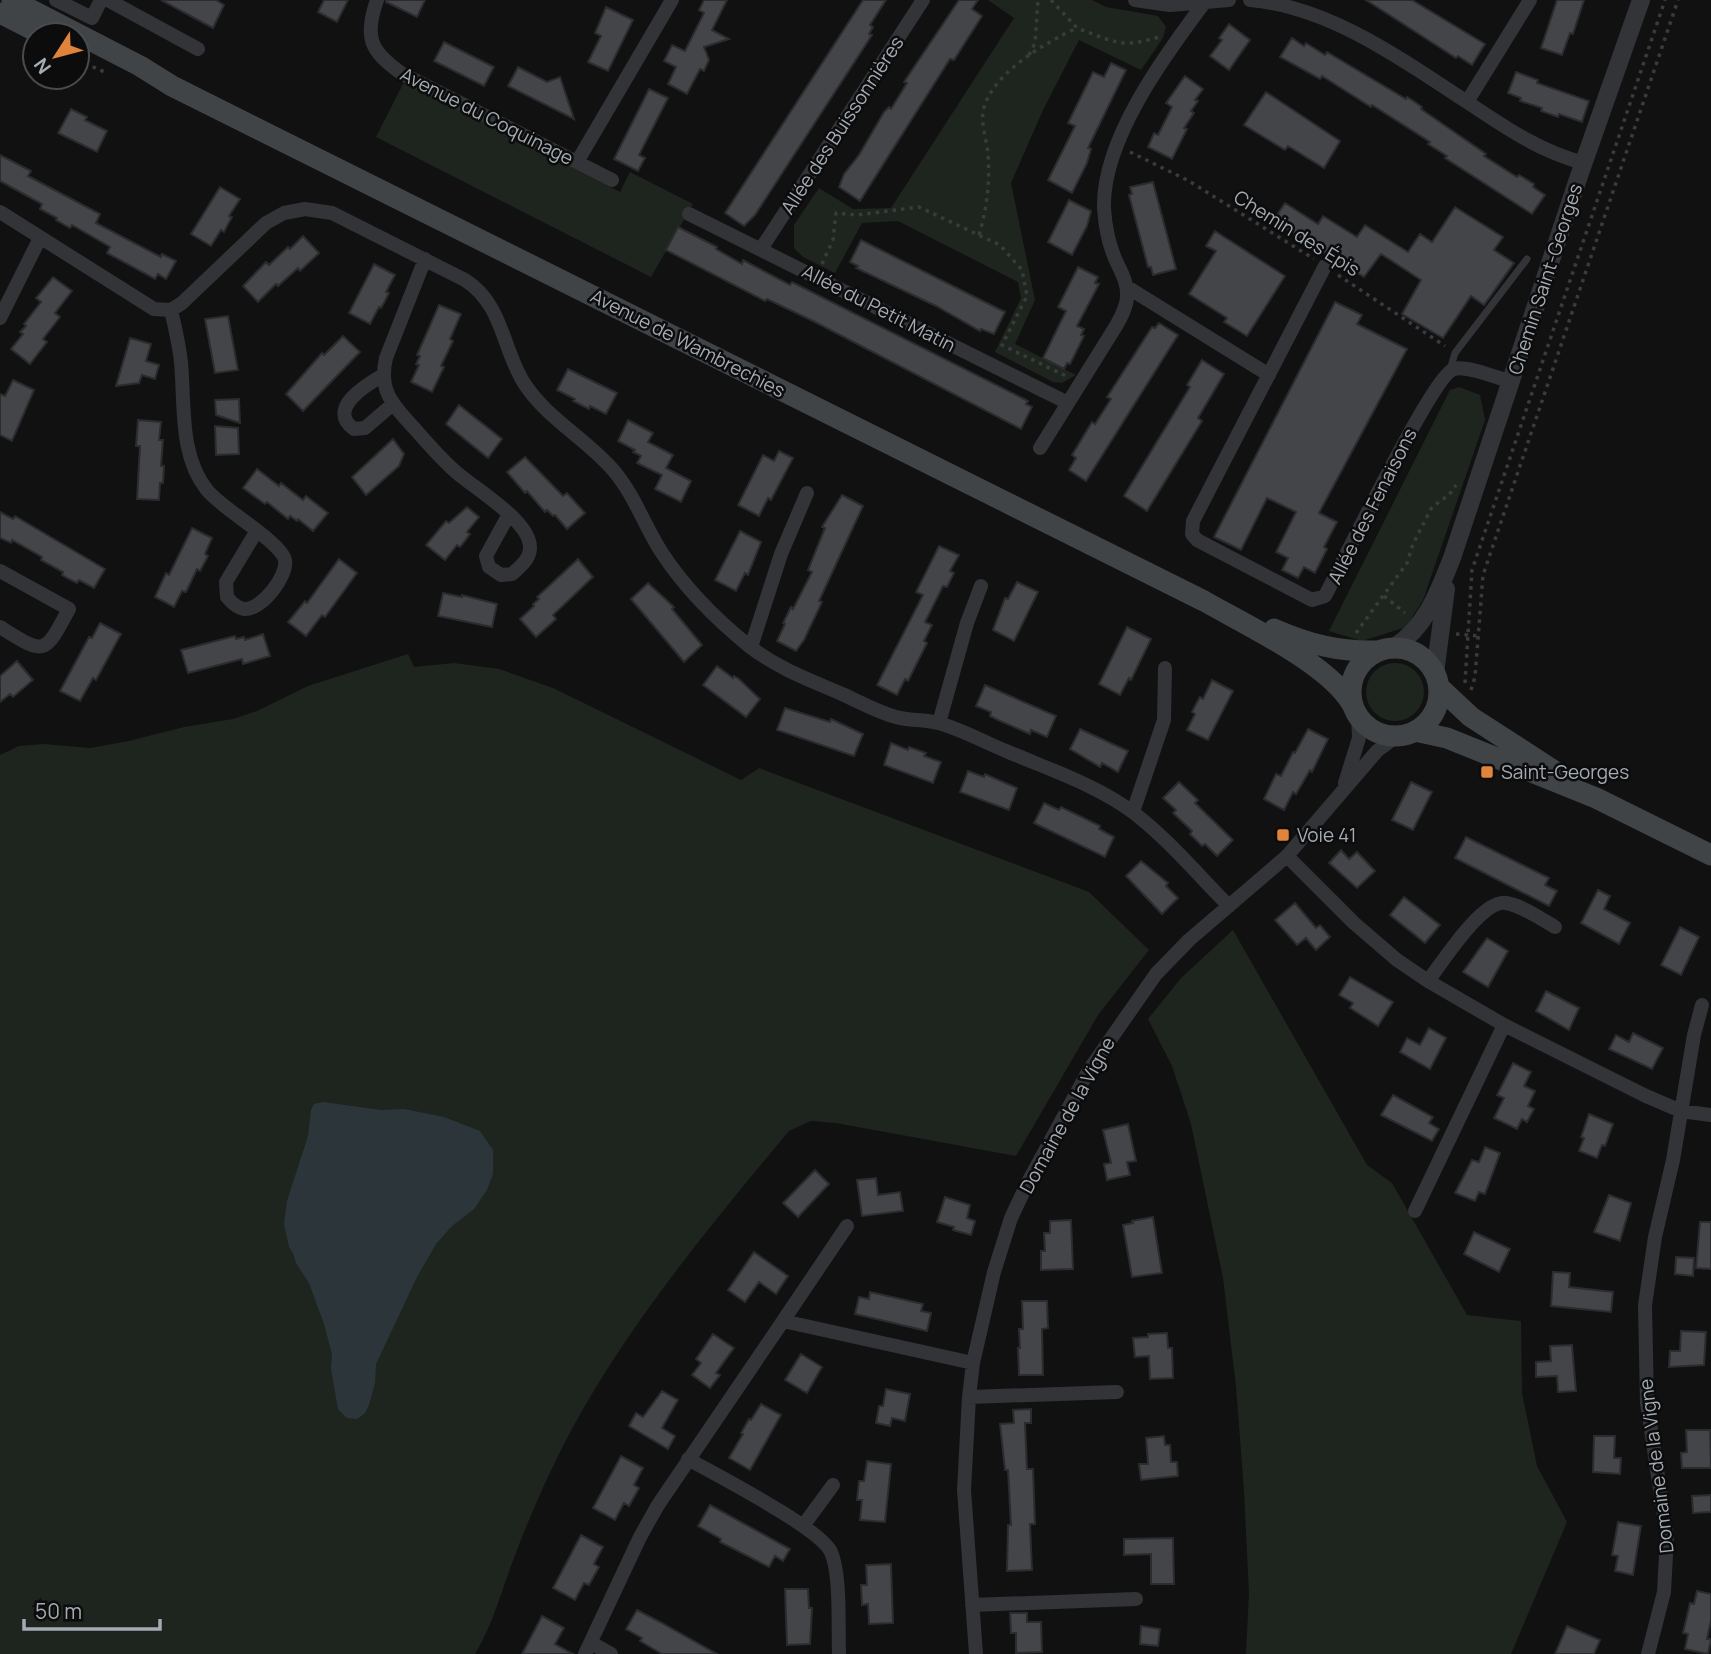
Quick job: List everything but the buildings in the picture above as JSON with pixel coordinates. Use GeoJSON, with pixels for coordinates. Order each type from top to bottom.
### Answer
{"type":"FeatureCollection","features":[{"type":"Feature","properties":{"kind":"main road","name":"Avenue de Wambrechies"},"geometry":{"type":"LineString","coordinates":[[12,0],[140,66],[172,86]]}},
{"type":"Feature","properties":{"kind":"main road"},"geometry":{"type":"LineString","coordinates":[[0,13],[21,24]]}},
{"type":"Feature","properties":{"kind":"main road","name":"Avenue de Wambrechies"},"geometry":{"type":"LineString","coordinates":[[91,54],[172,86],[1203,601],[1320,670],[1339,685],[1356,711]]}},
{"type":"Feature","properties":{"kind":"main road","name":"Avenue de Wambrechies"},"geometry":{"type":"LineString","coordinates":[[1203,601],[1311,644],[1345,651],[1386,650]]}},
{"type":"Feature","properties":{"kind":"main road"},"geometry":{"type":"LineString","coordinates":[[1596,798],[1471,716],[1437,680],[1428,662],[1419,654],[1408,649],[1386,650],[1363,661],[1354,674],[1350,690],[1356,711],[1375,731],[1447,738],[1596,798],[1711,855]]}},
{"type":"Feature","properties":{"kind":"main road"},"geometry":{"type":"LineString","coordinates":[[1406,734],[1433,715],[1438,698],[1437,680]]}},
{"type":"Feature","properties":{"kind":"street"},"geometry":{"type":"LineString","coordinates":[[56,0],[92,18],[101,0]]}},
{"type":"Feature","properties":{"kind":"street"},"geometry":{"type":"LineString","coordinates":[[108,0],[198,49]]}},
{"type":"Feature","properties":{"kind":"street","name":"Avenue du Coquinage"},"geometry":{"type":"LineString","coordinates":[[377,0],[370,34],[377,55],[386,63],[612,180]]}},
{"type":"Feature","properties":{"kind":"street"},"geometry":{"type":"LineString","coordinates":[[577,162],[672,0]]}},
{"type":"Feature","properties":{"kind":"street","name":"Allée des Buissonnières"},"geometry":{"type":"LineString","coordinates":[[761,249],[923,0]]}},
{"type":"Feature","properties":{"kind":"street"},"geometry":{"type":"LineString","coordinates":[[1135,0],[1170,5],[1229,0]]}},
{"type":"Feature","properties":{"kind":"street"},"geometry":{"type":"LineString","coordinates":[[1250,0],[1288,3],[1364,38],[1532,144],[1584,163]]}},
{"type":"Feature","properties":{"kind":"street"},"geometry":{"type":"LineString","coordinates":[[1467,102],[1530,0]]}},
{"type":"Feature","properties":{"kind":"street","name":"Chemin Saint-Georges"},"geometry":{"type":"LineString","coordinates":[[1386,650],[1420,626],[1429,612],[1452,558],[1641,0]]}},
{"type":"Feature","properties":{"kind":"street"},"geometry":{"type":"LineString","coordinates":[[1040,448],[1120,318],[1127,299],[1127,287],[1110,245],[1104,208],[1107,179],[1118,147],[1144,90],[1175,40],[1204,2]]}},
{"type":"Feature","properties":{"kind":"street"},"geometry":{"type":"LineString","coordinates":[[0,212],[154,309],[171,310],[197,290],[266,223],[293,210],[315,209],[332,213],[465,280],[485,296],[496,313],[517,372],[533,396],[551,415],[586,442],[616,473],[632,496],[663,554],[684,583],[751,647],[787,670],[882,713],[903,719],[939,723],[1076,782],[1133,812],[1228,906]]}},
{"type":"Feature","properties":{"kind":"street","name":"Allée du Petit Matin"},"geometry":{"type":"LineString","coordinates":[[689,214],[1068,403]]}},
{"type":"Feature","properties":{"kind":"street"},"geometry":{"type":"LineString","coordinates":[[0,318],[40,238]]}},
{"type":"Feature","properties":{"kind":"street"},"geometry":{"type":"LineString","coordinates":[[425,259],[386,358],[383,375],[387,394],[393,404],[455,471],[509,514]]}},
{"type":"Feature","properties":{"kind":"street","name":"Allée des Fenaisons"},"geometry":{"type":"LineString","coordinates":[[1325,266],[1193,521],[1192,534],[1197,540],[1312,600],[1325,596],[1416,421],[1450,371]]}},
{"type":"Feature","properties":{"kind":"street"},"geometry":{"type":"LineString","coordinates":[[1127,287],[1269,375]]}},
{"type":"Feature","properties":{"kind":"street"},"geometry":{"type":"LineString","coordinates":[[171,310],[180,359],[187,445],[193,469],[214,498],[282,552],[285,567],[280,581],[257,606],[244,609],[227,597],[226,582],[256,532]]}},
{"type":"Feature","properties":{"kind":"street"},"geometry":{"type":"LineString","coordinates":[[1450,371],[1463,368],[1511,382]]}},
{"type":"Feature","properties":{"kind":"street"},"geometry":{"type":"LineString","coordinates":[[383,375],[362,387],[346,405],[344,412],[347,422],[354,429],[365,428],[393,404]]}},
{"type":"Feature","properties":{"kind":"street"},"geometry":{"type":"LineString","coordinates":[[751,647],[781,554],[807,493]]}},
{"type":"Feature","properties":{"kind":"street","name":"Chemin Saint-Georges"},"geometry":{"type":"LineString","coordinates":[[1437,680],[1452,558]]}},
{"type":"Feature","properties":{"kind":"street"},"geometry":{"type":"LineString","coordinates":[[0,570],[68,610],[48,645],[38,648],[4,634]]}},
{"type":"Feature","properties":{"kind":"street"},"geometry":{"type":"LineString","coordinates":[[939,723],[967,623],[981,586]]}},
{"type":"Feature","properties":{"kind":"street"},"geometry":{"type":"LineString","coordinates":[[1133,812],[1164,720],[1165,668]]}},
{"type":"Feature","properties":{"kind":"street","name":"Domaine de la Vigne"},"geometry":{"type":"LineString","coordinates":[[1339,797],[1358,744],[1356,711]]}},
{"type":"Feature","properties":{"kind":"street","name":"Domaine de la Vigne"},"geometry":{"type":"LineString","coordinates":[[976,1654],[964,1490],[969,1397],[973,1363],[994,1272],[1011,1218],[1070,1101],[1110,1036],[1143,990],[1173,956],[1287,856],[1377,751],[1406,734]]}},
{"type":"Feature","properties":{"kind":"street"},"geometry":{"type":"LineString","coordinates":[[1287,856],[1354,923],[1397,960],[1428,981],[1504,1025],[1646,1096],[1681,1111],[1711,1115]]}},
{"type":"Feature","properties":{"kind":"street"},"geometry":{"type":"LineString","coordinates":[[1428,981],[1476,919],[1499,903],[1516,906],[1555,927]]}},
{"type":"Feature","properties":{"kind":"street","name":"Domaine de la Vigne"},"geometry":{"type":"LineString","coordinates":[[1648,1654],[1656,1630],[1665,1584],[1667,1536],[1647,1403],[1645,1305],[1654,1245],[1702,1005]]}},
{"type":"Feature","properties":{"kind":"street"},"geometry":{"type":"LineString","coordinates":[[1415,1211],[1504,1025]]}},
{"type":"Feature","properties":{"kind":"street"},"geometry":{"type":"LineString","coordinates":[[611,1654],[588,1648],[640,1537],[688,1459],[847,1226]]}},
{"type":"Feature","properties":{"kind":"street"},"geometry":{"type":"LineString","coordinates":[[783,1321],[973,1363]]}},
{"type":"Feature","properties":{"kind":"street"},"geometry":{"type":"LineString","coordinates":[[969,1397],[1116,1392]]}},
{"type":"Feature","properties":{"kind":"street"},"geometry":{"type":"LineString","coordinates":[[688,1459],[803,1526],[826,1544],[832,1554],[836,1585],[839,1654]]}},
{"type":"Feature","properties":{"kind":"street"},"geometry":{"type":"LineString","coordinates":[[803,1526],[833,1485]]}},
{"type":"Feature","properties":{"kind":"street"},"geometry":{"type":"LineString","coordinates":[[972,1605],[1136,1598]]}},
{"type":"Feature","properties":{"kind":"lane","name":"Chemin Saint-Georges"},"geometry":{"type":"LineString","coordinates":[[1450,371],[1455,353],[1527,259]]}},
{"type":"Feature","properties":{"kind":"path"},"geometry":{"type":"LineString","coordinates":[[1028,57],[1035,43],[1038,0]]}},
{"type":"Feature","properties":{"kind":"path"},"geometry":{"type":"LineString","coordinates":[[1051,0],[1077,28],[1120,43],[1135,43],[1158,37],[1175,40]]}},
{"type":"Feature","properties":{"kind":"path"},"geometry":{"type":"LineString","coordinates":[[1478,636],[1467,635],[1472,570],[1665,0]]}},
{"type":"Feature","properties":{"kind":"path"},"geometry":{"type":"LineString","coordinates":[[1468,695],[1475,677],[1483,575],[1678,0]]}},
{"type":"Feature","properties":{"kind":"path"},"geometry":{"type":"LineString","coordinates":[[979,235],[986,212],[989,186],[983,112],[998,83],[1051,40],[1077,28]]}},
{"type":"Feature","properties":{"kind":"path","name":"Chemin des Épis"},"geometry":{"type":"LineString","coordinates":[[1118,147],[1189,181],[1325,266],[1455,353]]}},
{"type":"Feature","properties":{"kind":"path"},"geometry":{"type":"LineString","coordinates":[[815,276],[833,240],[836,214],[857,215],[919,207],[1000,245],[1022,270],[1027,296],[1002,345],[1080,383]]}},
{"type":"Feature","properties":{"kind":"path"},"geometry":{"type":"LineString","coordinates":[[1345,651],[1407,563],[1413,544],[1432,507],[1448,495],[1459,477]]}},
{"type":"Feature","properties":{"kind":"path"},"geometry":{"type":"LineString","coordinates":[[1384,596],[1420,626]]}},
{"type":"Feature","properties":{"kind":"shaded area"},"geometry":{"type":"Polygon","coordinates":[[[988,0],[1092,0],[1106,7],[1158,16],[1166,27],[1163,38],[1141,70],[1079,40],[1043,110],[1011,183],[1035,300],[1015,344],[1076,375],[1062,383],[1053,382],[995,352],[1021,298],[1018,282],[898,221],[862,223],[835,273],[803,257],[794,248],[794,225],[819,188],[853,209],[891,208],[1014,18],[988,0]]]}},
{"type":"Feature","properties":{"kind":"shaded area"},"geometry":{"type":"Polygon","coordinates":[[[404,82],[620,192],[630,172],[693,204],[651,277],[376,137],[404,82]]]}},
{"type":"Feature","properties":{"kind":"shaded area"},"geometry":{"type":"Polygon","coordinates":[[[1459,387],[1480,395],[1485,420],[1423,600],[1406,627],[1362,641],[1329,631],[1450,390],[1459,387]]]}},
{"type":"Feature","properties":{"kind":"shaded area"},"geometry":{"type":"Polygon","coordinates":[[[408,654],[414,667],[454,663],[499,669],[553,688],[741,780],[759,768],[1089,892],[1149,950],[1098,1015],[1016,1156],[836,1123],[811,1121],[789,1131],[665,1286],[582,1410],[540,1495],[491,1622],[475,1654],[0,1654],[0,755],[19,746],[44,744],[90,748],[233,719],[257,711],[308,686],[408,654]]]}},
{"type":"Feature","properties":{"kind":"shaded area"},"geometry":{"type":"Polygon","coordinates":[[[1389,663],[1401,663],[1416,671],[1424,686],[1424,698],[1416,713],[1401,721],[1389,721],[1374,713],[1366,698],[1366,686],[1374,671],[1389,663]]]}},
{"type":"Feature","properties":{"kind":"shaded area"},"geometry":{"type":"Polygon","coordinates":[[[1233,930],[1367,1165],[1392,1183],[1467,1315],[1521,1321],[1522,1393],[1537,1466],[1567,1522],[1511,1654],[1246,1654],[1249,1593],[1244,1491],[1236,1386],[1223,1278],[1191,1124],[1172,1066],[1148,1019],[1181,978],[1233,930]]]}},
{"type":"Feature","properties":{"kind":"shaded area"},"geometry":{"type":"Polygon","coordinates":[[[323,1102],[381,1110],[404,1109],[444,1117],[480,1131],[493,1150],[493,1174],[487,1190],[474,1209],[452,1226],[436,1244],[417,1277],[376,1364],[375,1383],[369,1405],[365,1413],[357,1419],[347,1418],[338,1409],[331,1369],[332,1354],[324,1324],[309,1283],[289,1247],[284,1224],[287,1201],[308,1136],[311,1110],[314,1104],[323,1102]]]}},
{"type":"Feature","properties":{"kind":"place","name":"Saint-Georges"},"geometry":{"type":"Point","coordinates":[1487,772]}},
{"type":"Feature","properties":{"kind":"place","name":"Voie 41"},"geometry":{"type":"Point","coordinates":[1283,835]}}]}
